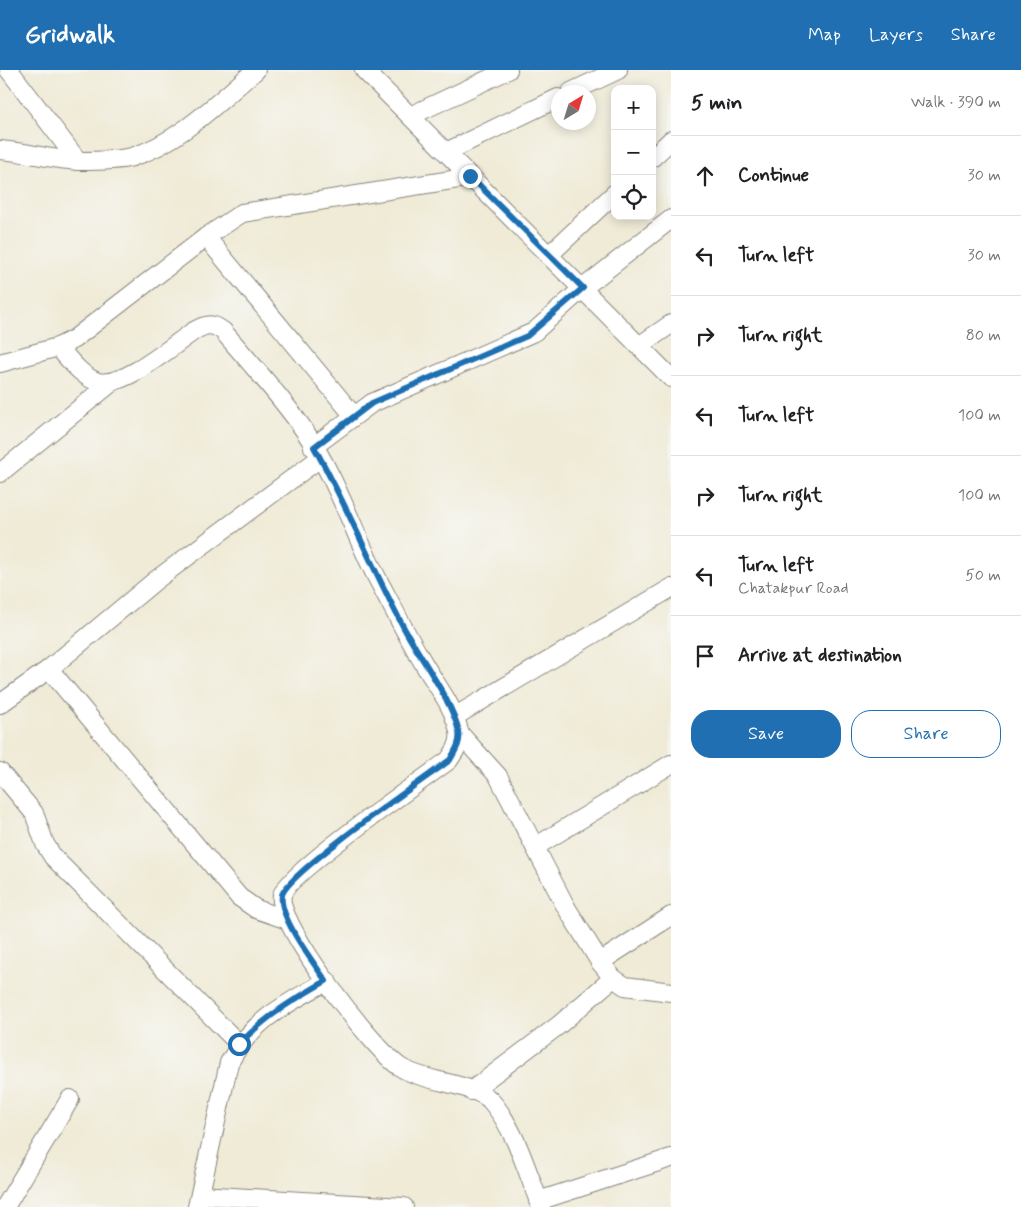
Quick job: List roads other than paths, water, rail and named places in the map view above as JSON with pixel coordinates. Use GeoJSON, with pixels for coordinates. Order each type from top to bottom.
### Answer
{"type":"FeatureCollection","features":[{"type":"Feature","properties":{"kind":"street"},"geometry":{"type":"LineString","coordinates":[[9,70],[78,161]]}},
{"type":"Feature","properties":{"kind":"street"},"geometry":{"type":"LineString","coordinates":[[0,150],[26,152],[78,161],[130,158],[154,149],[186,128],[256,70]]}},
{"type":"Feature","properties":{"kind":"street"},"geometry":{"type":"LineString","coordinates":[[364,70],[671,378]]}},
{"type":"Feature","properties":{"kind":"street"},"geometry":{"type":"LineString","coordinates":[[410,116],[508,70]]}},
{"type":"Feature","properties":{"kind":"street"},"geometry":{"type":"LineString","coordinates":[[586,85],[618,70]]}},
{"type":"Feature","properties":{"kind":"street"},"geometry":{"type":"LineString","coordinates":[[446,152],[551,101]]}},
{"type":"Feature","properties":{"kind":"street"},"geometry":{"type":"LineString","coordinates":[[656,154],[671,140]]}},
{"type":"Feature","properties":{"kind":"street"},"geometry":{"type":"LineString","coordinates":[[0,363],[58,347],[74,338],[206,237],[242,213],[470,176]]}},
{"type":"Feature","properties":{"kind":"street"},"geometry":{"type":"LineString","coordinates":[[549,255],[611,197]]}},
{"type":"Feature","properties":{"kind":"street"},"geometry":{"type":"LineString","coordinates":[[0,704],[49,669],[156,580],[317,452],[354,416],[372,403],[527,336],[583,288],[671,219]]}},
{"type":"Feature","properties":{"kind":"street"},"geometry":{"type":"LineString","coordinates":[[206,237],[354,416]]}},
{"type":"Feature","properties":{"kind":"street"},"geometry":{"type":"LineString","coordinates":[[639,346],[671,324]]}},
{"type":"Feature","properties":{"kind":"street"},"geometry":{"type":"LineString","coordinates":[[0,473],[111,383],[126,377],[204,325],[214,325],[223,331],[286,406],[317,452],[335,485],[376,575],[454,717],[460,734],[498,776],[566,907],[600,962],[613,978],[624,986],[671,992]]}},
{"type":"Feature","properties":{"kind":"street"},"geometry":{"type":"LineString","coordinates":[[58,347],[83,374],[97,382],[111,383]]}},
{"type":"Feature","properties":{"kind":"street"},"geometry":{"type":"LineString","coordinates":[[454,717],[671,588]]}},
{"type":"Feature","properties":{"kind":"street"},"geometry":{"type":"LineString","coordinates":[[49,669],[239,897],[256,908],[288,920]]}},
{"type":"Feature","properties":{"kind":"street"},"geometry":{"type":"LineString","coordinates":[[460,734],[458,748],[450,760],[331,847],[292,880],[282,894],[282,909],[308,955],[326,981],[374,1041],[399,1066],[419,1076],[472,1090],[490,1099],[503,1117],[539,1204],[671,1158]]}},
{"type":"Feature","properties":{"kind":"street"},"geometry":{"type":"LineString","coordinates":[[535,847],[671,764]]}},
{"type":"Feature","properties":{"kind":"street"},"geometry":{"type":"LineString","coordinates":[[0,772],[34,813],[44,844],[54,857],[239,1044]]}},
{"type":"Feature","properties":{"kind":"street"},"geometry":{"type":"LineString","coordinates":[[600,962],[671,916]]}},
{"type":"Feature","properties":{"kind":"street"},"geometry":{"type":"LineString","coordinates":[[472,1090],[559,1025],[613,978]]}},
{"type":"Feature","properties":{"kind":"street"},"geometry":{"type":"LineString","coordinates":[[326,981],[281,1006],[262,1021],[239,1044],[229,1063],[198,1201],[404,1207]]}},
{"type":"Feature","properties":{"kind":"street"},"geometry":{"type":"LineString","coordinates":[[5,1207],[70,1099]]}}]}
